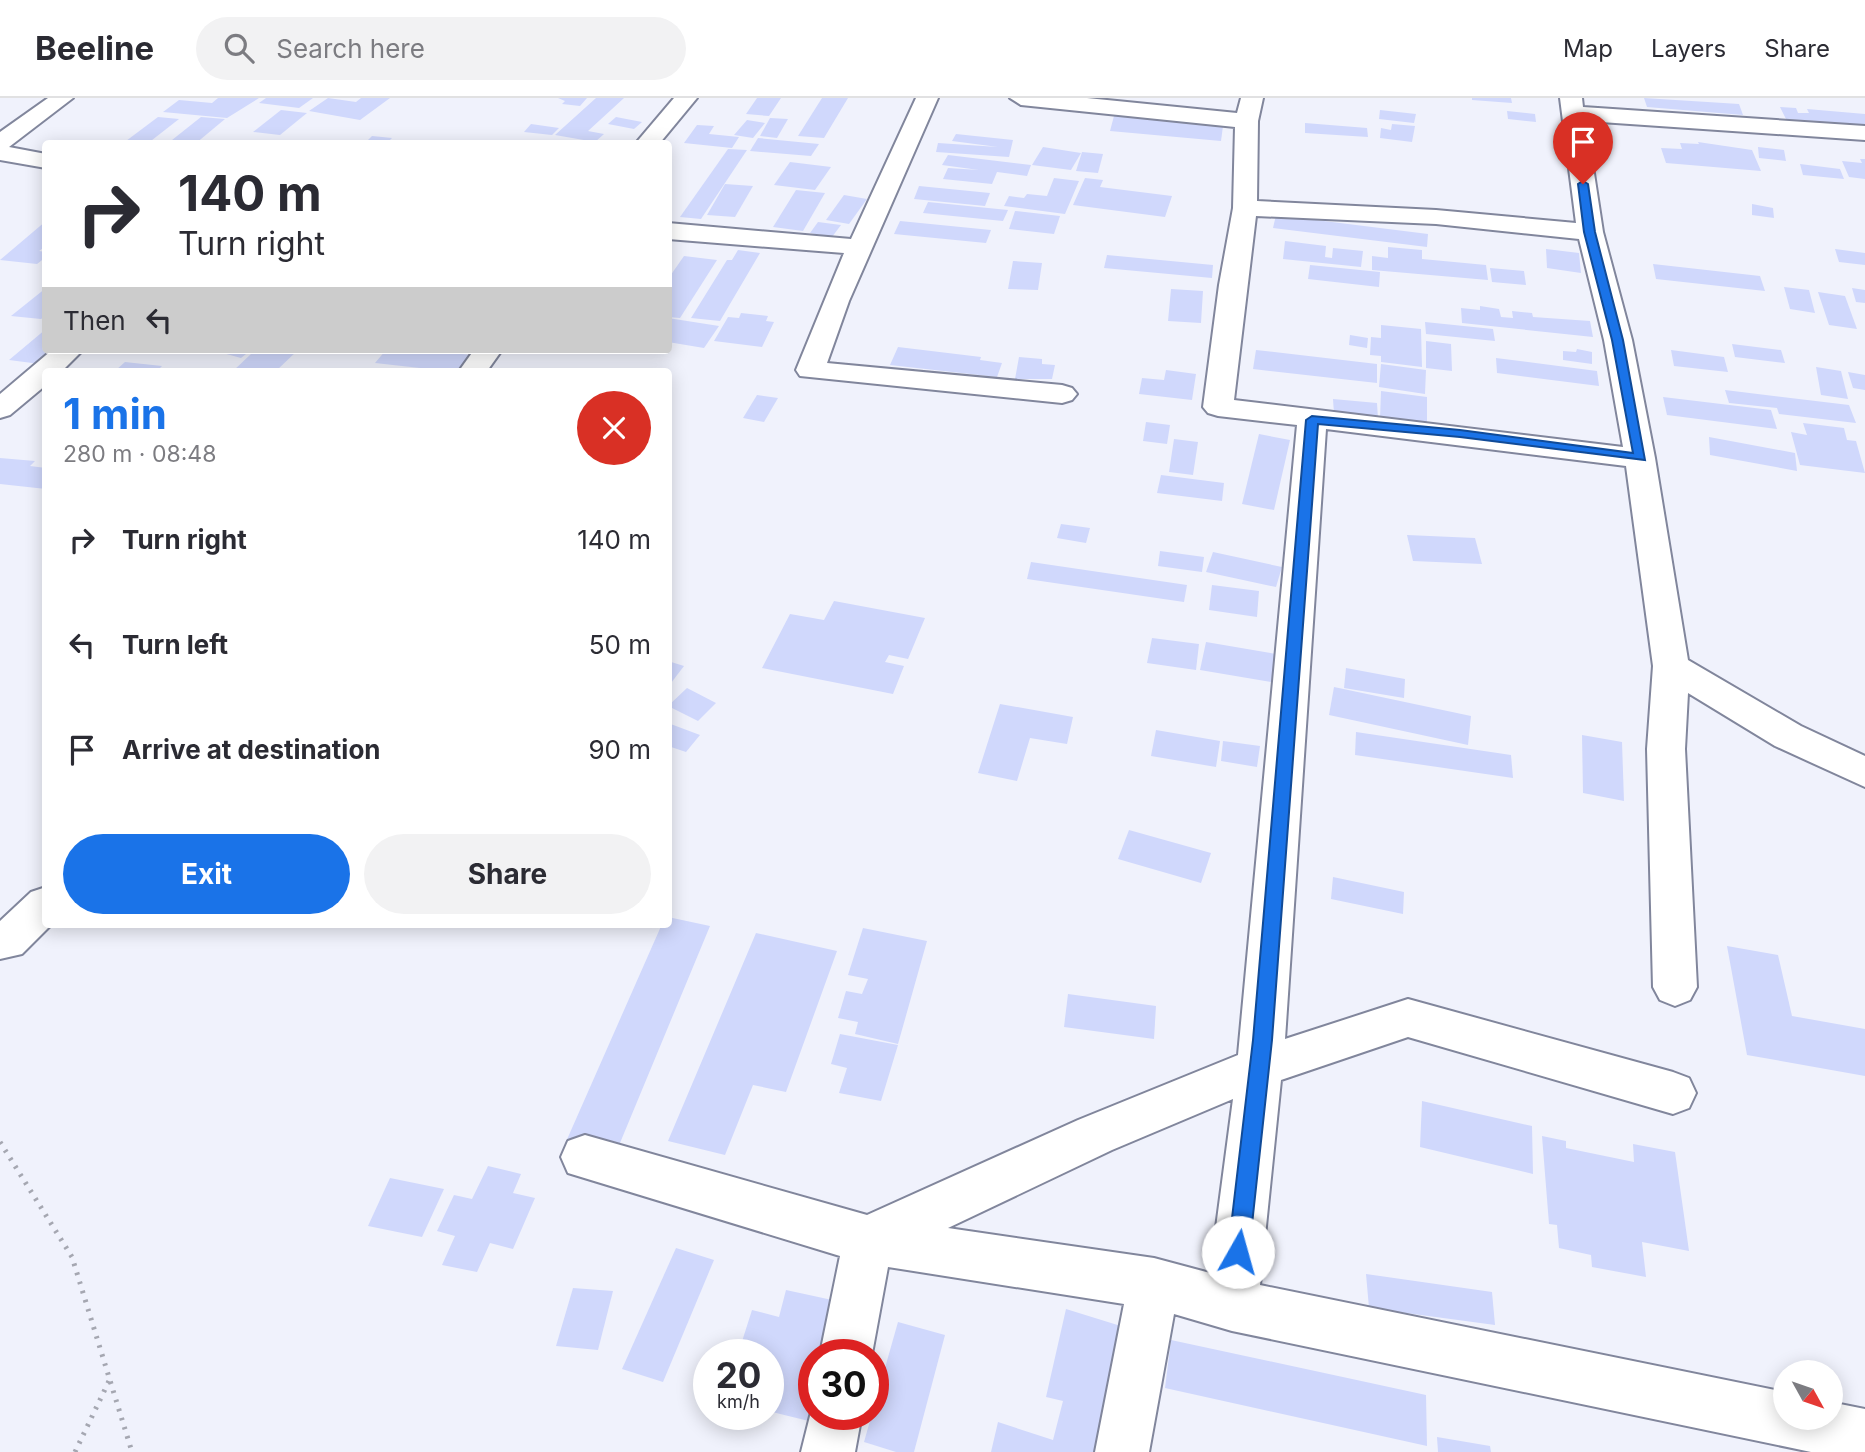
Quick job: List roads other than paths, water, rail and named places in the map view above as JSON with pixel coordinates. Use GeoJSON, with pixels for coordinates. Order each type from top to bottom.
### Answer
{"type":"FeatureCollection","features":[{"type":"Feature","properties":{"kind":"street"},"geometry":{"type":"LineString","coordinates":[[0,143],[62,98]]}},
{"type":"Feature","properties":{"kind":"street"},"geometry":{"type":"LineString","coordinates":[[649,140],[686,98]]}},
{"type":"Feature","properties":{"kind":"street"},"geometry":{"type":"LineString","coordinates":[[927,98],[902,160],[860,247],[810,370],[1062,394]]}},
{"type":"Feature","properties":{"kind":"street"},"geometry":{"type":"LineString","coordinates":[[1021,98],[1249,109],[1245,208],[1232,285],[1217,407],[1312,420],[1460,433],[1640,458]]}},
{"type":"Feature","properties":{"kind":"street"},"geometry":{"type":"LineString","coordinates":[[1675,988],[1666,749],[1671,666],[1640,458],[1618,340],[1590,232],[1572,106],[1865,133]]}},
{"type":"Feature","properties":{"kind":"street"},"geometry":{"type":"LineString","coordinates":[[0,153],[42,159]]}},
{"type":"Feature","properties":{"kind":"street"},"geometry":{"type":"LineString","coordinates":[[1245,208],[1436,217],[1590,232]]}},
{"type":"Feature","properties":{"kind":"street"},"geometry":{"type":"LineString","coordinates":[[672,231],[860,247]]}},
{"type":"Feature","properties":{"kind":"street"},"geometry":{"type":"LineString","coordinates":[[48,368],[64,354]]}},
{"type":"Feature","properties":{"kind":"street"},"geometry":{"type":"LineString","coordinates":[[0,409],[42,373]]}},
{"type":"Feature","properties":{"kind":"street"},"geometry":{"type":"LineString","coordinates":[[0,379],[30,383]]}},
{"type":"Feature","properties":{"kind":"street"},"geometry":{"type":"LineString","coordinates":[[1232,1305],[1260,1067],[1312,420]]}},
{"type":"Feature","properties":{"kind":"street"},"geometry":{"type":"LineString","coordinates":[[1671,666],[1788,736],[1865,773]]}},
{"type":"Feature","properties":{"kind":"street"},"geometry":{"type":"LineString","coordinates":[[0,942],[7,941],[42,908]]}},
{"type":"Feature","properties":{"kind":"street"},"geometry":{"type":"LineString","coordinates":[[868,1240],[1095,1135],[1260,1067],[1408,1018],[1673,1093]]}},
{"type":"Feature","properties":{"kind":"street"},"geometry":{"type":"LineString","coordinates":[[585,1157],[868,1240],[1154,1283],[1232,1305],[1865,1436]]}},
{"type":"Feature","properties":{"kind":"street"},"geometry":{"type":"LineString","coordinates":[[849,1339],[868,1240]]}},
{"type":"Feature","properties":{"kind":"street"},"geometry":{"type":"LineString","coordinates":[[1122,1452],[1154,1283]]}},
{"type":"Feature","properties":{"kind":"street"},"geometry":{"type":"LineString","coordinates":[[828,1452],[832,1430]]}}]}
